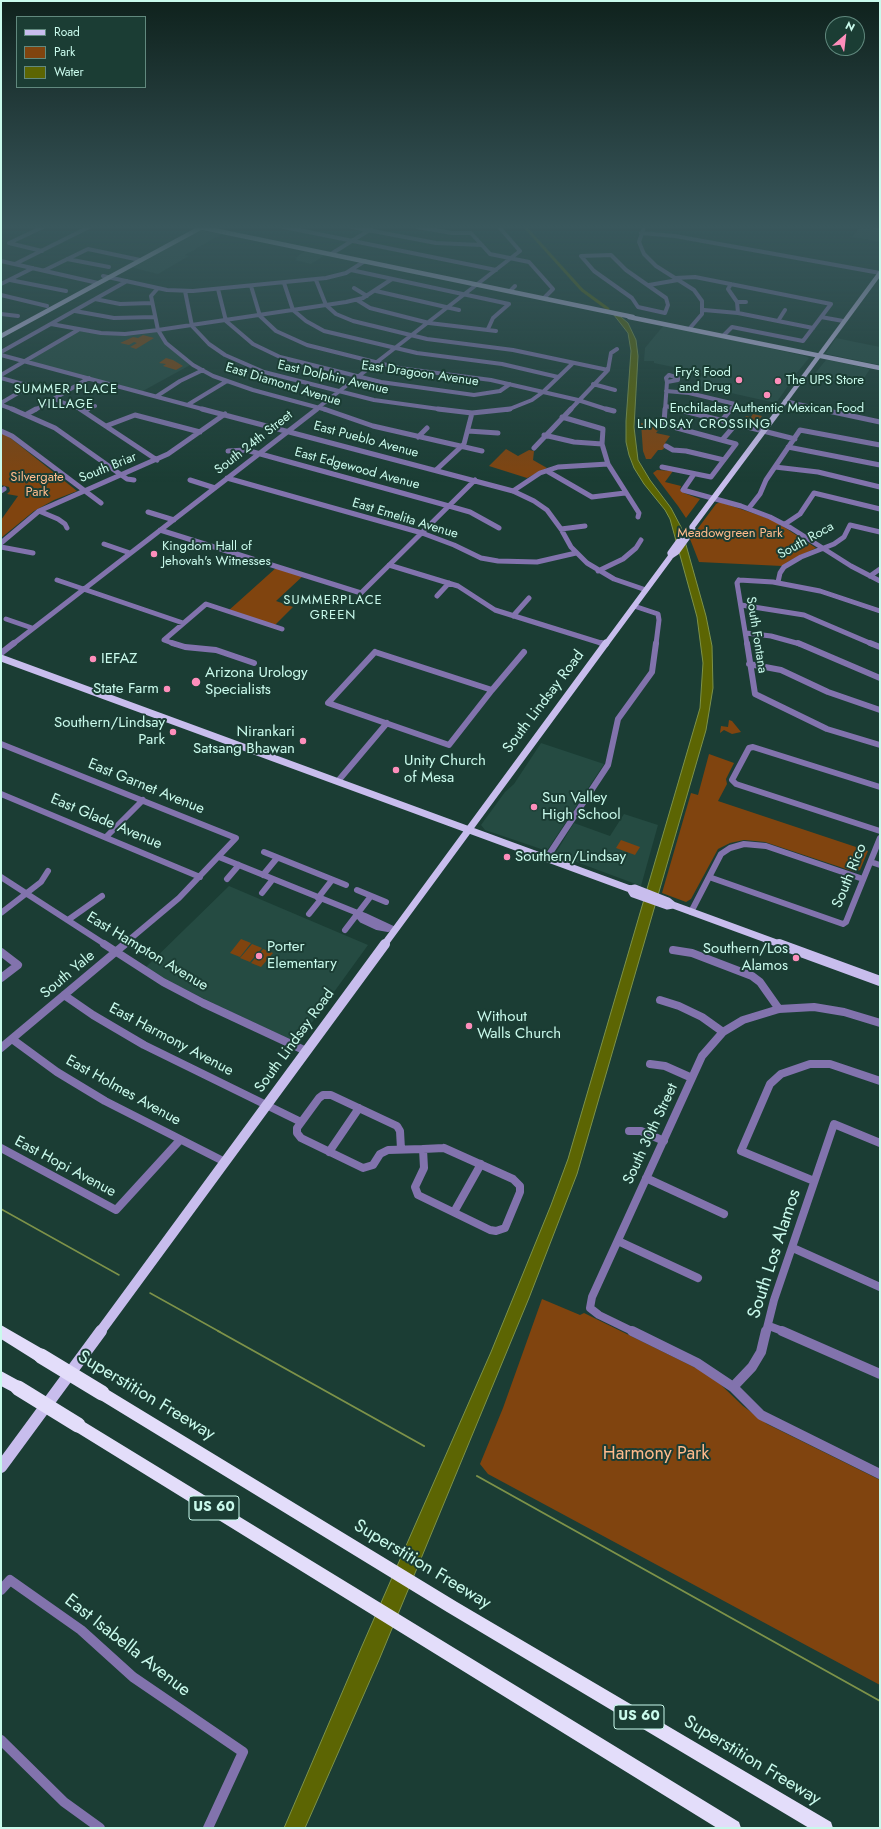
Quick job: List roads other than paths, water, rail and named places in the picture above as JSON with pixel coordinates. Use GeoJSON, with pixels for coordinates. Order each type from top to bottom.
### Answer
{"type":"FeatureCollection","features":[{"type":"Feature","properties":{"kind":"highway","name":"Superstition Freeway"},"geometry":{"type":"LineString","coordinates":[[1,1332],[452,1607],[825,1828]]}},
{"type":"Feature","properties":{"kind":"highway","name":"US 60"},"geometry":{"type":"LineString","coordinates":[[1,1378],[733,1828]]}},
{"type":"Feature","properties":{"kind":"main road"},"geometry":{"type":"LineString","coordinates":[[1,332],[36,312]]}},
{"type":"Feature","properties":{"kind":"main road"},"geometry":{"type":"LineString","coordinates":[[1,336],[43,312]]}},
{"type":"Feature","properties":{"kind":"main road"},"geometry":{"type":"LineString","coordinates":[[612,312],[880,368]]}},
{"type":"Feature","properties":{"kind":"main road","name":"South Lindsay Road"},"geometry":{"type":"LineString","coordinates":[[671,556],[670,553],[675,545],[693,530],[692,527],[850,312]]}},
{"type":"Feature","properties":{"kind":"main road","name":"South Lindsay Road"},"geometry":{"type":"LineString","coordinates":[[1,1467],[605,644],[671,556],[677,552],[686,535]]}},
{"type":"Feature","properties":{"kind":"main road"},"geometry":{"type":"LineString","coordinates":[[1,658],[630,889],[633,894],[644,894],[667,906],[673,905],[879,979]]}},
{"type":"Feature","properties":{"kind":"street"},"geometry":{"type":"LineString","coordinates":[[1,353],[73,312]]}},
{"type":"Feature","properties":{"kind":"street"},"geometry":{"type":"LineString","coordinates":[[83,312],[114,318],[154,317]]}},
{"type":"Feature","properties":{"kind":"street","name":"East Diamond Avenue"},"geometry":{"type":"LineString","coordinates":[[153,312],[158,330],[166,343],[203,370],[227,381],[253,390],[319,407],[373,426],[460,448],[482,452]]}},
{"type":"Feature","properties":{"kind":"street"},"geometry":{"type":"LineString","coordinates":[[188,312],[192,326]]}},
{"type":"Feature","properties":{"kind":"street","name":"East Dragoon Avenue"},"geometry":{"type":"LineString","coordinates":[[224,312],[226,320],[243,338],[264,350],[298,362],[381,382],[474,395],[500,391],[510,384]]}},
{"type":"Feature","properties":{"kind":"street"},"geometry":{"type":"LineString","coordinates":[[259,312],[260,316],[276,331],[320,349],[399,368],[479,378],[510,384],[578,400],[614,411]]}},
{"type":"Feature","properties":{"kind":"street"},"geometry":{"type":"LineString","coordinates":[[51,324],[78,330],[125,334],[192,326],[280,312]]}},
{"type":"Feature","properties":{"kind":"street"},"geometry":{"type":"LineString","coordinates":[[296,312],[306,321],[324,331],[395,349],[417,354],[502,364],[558,377]]}},
{"type":"Feature","properties":{"kind":"street"},"geometry":{"type":"LineString","coordinates":[[334,312],[352,321],[412,335],[437,340],[513,350],[608,370]]}},
{"type":"Feature","properties":{"kind":"street"},"geometry":{"type":"LineString","coordinates":[[388,312],[429,322],[496,331]]}},
{"type":"Feature","properties":{"kind":"street","name":"South 24th Street"},"geometry":{"type":"LineString","coordinates":[[1,653],[441,312]]}},
{"type":"Feature","properties":{"kind":"street"},"geometry":{"type":"LineString","coordinates":[[488,329],[493,318],[499,312]]}},
{"type":"Feature","properties":{"kind":"street"},"geometry":{"type":"LineString","coordinates":[[690,328],[703,312]]}},
{"type":"Feature","properties":{"kind":"street"},"geometry":{"type":"LineString","coordinates":[[731,312],[813,328]]}},
{"type":"Feature","properties":{"kind":"street"},"geometry":{"type":"LineString","coordinates":[[778,321],[784,312]]}},
{"type":"Feature","properties":{"kind":"street"},"geometry":{"type":"LineString","coordinates":[[724,335],[732,327],[803,341],[825,312]]}},
{"type":"Feature","properties":{"kind":"street"},"geometry":{"type":"LineString","coordinates":[[1,314],[18,316]]}},
{"type":"Feature","properties":{"kind":"street"},"geometry":{"type":"LineString","coordinates":[[821,317],[844,321]]}},
{"type":"Feature","properties":{"kind":"street","name":"East Dolphin Avenue"},"geometry":{"type":"LineString","coordinates":[[192,326],[216,350],[249,366],[282,378],[374,400],[472,413],[514,410],[543,392],[573,363]]}},
{"type":"Feature","properties":{"kind":"street"},"geometry":{"type":"LineString","coordinates":[[1,377],[78,330]]}},
{"type":"Feature","properties":{"kind":"street"},"geometry":{"type":"LineString","coordinates":[[534,448],[544,435],[608,370],[611,353],[617,349]]}},
{"type":"Feature","properties":{"kind":"street","name":"East Pueblo Avenue"},"geometry":{"type":"LineString","coordinates":[[1,353],[89,378],[513,491],[541,506],[561,529],[567,541],[576,553],[598,571],[619,581],[646,590]]}},
{"type":"Feature","properties":{"kind":"street"},"geometry":{"type":"LineString","coordinates":[[157,396],[180,381],[203,370]]}},
{"type":"Feature","properties":{"kind":"street"},"geometry":{"type":"LineString","coordinates":[[1,377],[30,386],[1,404]]}},
{"type":"Feature","properties":{"kind":"street"},"geometry":{"type":"LineString","coordinates":[[27,414],[89,378]]}},
{"type":"Feature","properties":{"kind":"street"},"geometry":{"type":"LineString","coordinates":[[188,404],[227,381]]}},
{"type":"Feature","properties":{"kind":"street"},"geometry":{"type":"LineString","coordinates":[[662,467],[710,477],[736,444],[666,425],[664,423],[667,382]]}},
{"type":"Feature","properties":{"kind":"street"},"geometry":{"type":"LineString","coordinates":[[594,384],[615,390]]}},
{"type":"Feature","properties":{"kind":"street"},"geometry":{"type":"LineString","coordinates":[[666,391],[689,393],[741,408]]}},
{"type":"Feature","properties":{"kind":"street"},"geometry":{"type":"LineString","coordinates":[[54,399],[84,410],[157,460]]}},
{"type":"Feature","properties":{"kind":"street"},"geometry":{"type":"LineString","coordinates":[[785,401],[880,422]]}},
{"type":"Feature","properties":{"kind":"street"},"geometry":{"type":"LineString","coordinates":[[1,404],[27,414],[55,428],[127,479],[134,480]]}},
{"type":"Feature","properties":{"kind":"street"},"geometry":{"type":"LineString","coordinates":[[723,419],[734,405]]}},
{"type":"Feature","properties":{"kind":"street"},"geometry":{"type":"LineString","coordinates":[[84,410],[95,406]]}},
{"type":"Feature","properties":{"kind":"street"},"geometry":{"type":"LineString","coordinates":[[666,406],[723,419],[736,424],[795,439]]}},
{"type":"Feature","properties":{"kind":"street"},"geometry":{"type":"LineString","coordinates":[[436,470],[464,444],[472,413]]}},
{"type":"Feature","properties":{"kind":"street","name":"South Briar"},"geometry":{"type":"LineString","coordinates":[[1,543],[39,511],[83,490],[157,460],[174,451],[225,414]]}},
{"type":"Feature","properties":{"kind":"street"},"geometry":{"type":"LineString","coordinates":[[106,426],[135,415],[200,432]]}},
{"type":"Feature","properties":{"kind":"street"},"geometry":{"type":"LineString","coordinates":[[562,417],[602,429],[602,444],[608,464],[639,513],[638,517]]}},
{"type":"Feature","properties":{"kind":"street"},"geometry":{"type":"LineString","coordinates":[[723,440],[736,424]]}},
{"type":"Feature","properties":{"kind":"street"},"geometry":{"type":"LineString","coordinates":[[418,437],[428,428]]}},
{"type":"Feature","properties":{"kind":"street"},"geometry":{"type":"LineString","coordinates":[[749,508],[760,494],[766,480],[800,430],[839,436],[880,445]]}},
{"type":"Feature","properties":{"kind":"street"},"geometry":{"type":"LineString","coordinates":[[1,431],[12,436],[102,503]]}},
{"type":"Feature","properties":{"kind":"street"},"geometry":{"type":"LineString","coordinates":[[468,431],[498,433]]}},
{"type":"Feature","properties":{"kind":"street"},"geometry":{"type":"LineString","coordinates":[[544,435],[574,442],[602,444]]}},
{"type":"Feature","properties":{"kind":"street"},"geometry":{"type":"LineString","coordinates":[[666,446],[673,450],[686,451],[724,460]]}},
{"type":"Feature","properties":{"kind":"street"},"geometry":{"type":"LineString","coordinates":[[788,447],[880,465]]}},
{"type":"Feature","properties":{"kind":"street","name":"East Edgewood Avenue"},"geometry":{"type":"LineString","coordinates":[[228,450],[246,450],[470,512],[499,528]]}},
{"type":"Feature","properties":{"kind":"street"},"geometry":{"type":"LineString","coordinates":[[513,491],[534,477],[547,471],[570,466],[608,464]]}},
{"type":"Feature","properties":{"kind":"street"},"geometry":{"type":"LineString","coordinates":[[775,467],[818,472],[880,487]]}},
{"type":"Feature","properties":{"kind":"street"},"geometry":{"type":"LineString","coordinates":[[547,471],[592,497],[625,493]]}},
{"type":"Feature","properties":{"kind":"street"},"geometry":{"type":"LineString","coordinates":[[694,474],[683,490],[693,494],[714,498],[749,508],[785,524],[823,549],[880,581]]}},
{"type":"Feature","properties":{"kind":"street","name":"East Emelita Avenue"},"geometry":{"type":"LineString","coordinates":[[227,478],[422,533],[447,542],[482,558],[498,561],[537,562],[576,553]]}},
{"type":"Feature","properties":{"kind":"street"},"geometry":{"type":"LineString","coordinates":[[190,480],[215,488]]}},
{"type":"Feature","properties":{"kind":"street"},"geometry":{"type":"LineString","coordinates":[[160,530],[361,593],[475,480]]}},
{"type":"Feature","properties":{"kind":"street"},"geometry":{"type":"LineString","coordinates":[[785,524],[800,514],[814,493],[880,509]]}},
{"type":"Feature","properties":{"kind":"street"},"geometry":{"type":"LineString","coordinates":[[39,511],[58,519],[65,524],[67,528]]}},
{"type":"Feature","properties":{"kind":"street"},"geometry":{"type":"LineString","coordinates":[[148,512],[174,520]]}},
{"type":"Feature","properties":{"kind":"street","name":"South Roca"},"geometry":{"type":"LineString","coordinates":[[778,582],[780,573],[784,567],[801,557],[823,549],[844,537],[850,524],[880,532]]}},
{"type":"Feature","properties":{"kind":"street"},"geometry":{"type":"LineString","coordinates":[[561,529],[585,526]]}},
{"type":"Feature","properties":{"kind":"street"},"geometry":{"type":"LineString","coordinates":[[598,571],[623,559],[636,548],[641,540]]}},
{"type":"Feature","properties":{"kind":"street"},"geometry":{"type":"LineString","coordinates":[[104,544],[130,553]]}},
{"type":"Feature","properties":{"kind":"street"},"geometry":{"type":"LineString","coordinates":[[1,547],[33,553]]}},
{"type":"Feature","properties":{"kind":"street"},"geometry":{"type":"LineString","coordinates":[[389,565],[468,590],[495,610],[605,644]]}},
{"type":"Feature","properties":{"kind":"street"},"geometry":{"type":"LineString","coordinates":[[870,576],[880,570]]}},
{"type":"Feature","properties":{"kind":"street","name":"South Fontana"},"geometry":{"type":"LineString","coordinates":[[778,582],[737,579],[740,605],[746,633],[749,664],[755,694],[827,729],[880,745]]}},
{"type":"Feature","properties":{"kind":"street"},"geometry":{"type":"LineString","coordinates":[[56,580],[184,623]]}},
{"type":"Feature","properties":{"kind":"street"},"geometry":{"type":"LineString","coordinates":[[778,582],[820,591],[880,611]]}},
{"type":"Feature","properties":{"kind":"street"},"geometry":{"type":"LineString","coordinates":[[437,596],[449,583]]}},
{"type":"Feature","properties":{"kind":"street"},"geometry":{"type":"LineString","coordinates":[[513,616],[529,598]]}},
{"type":"Feature","properties":{"kind":"street"},"geometry":{"type":"LineString","coordinates":[[254,663],[216,650],[185,647],[164,640],[206,604],[282,629]]}},
{"type":"Feature","properties":{"kind":"street"},"geometry":{"type":"LineString","coordinates":[[740,605],[783,610],[804,615],[880,646]]}},
{"type":"Feature","properties":{"kind":"street"},"geometry":{"type":"LineString","coordinates":[[546,859],[608,765],[618,719],[652,672],[658,614],[634,606]]}},
{"type":"Feature","properties":{"kind":"street"},"geometry":{"type":"LineString","coordinates":[[6,619],[32,628]]}},
{"type":"Feature","properties":{"kind":"street"},"geometry":{"type":"LineString","coordinates":[[746,633],[771,636],[796,642],[880,678]]}},
{"type":"Feature","properties":{"kind":"street"},"geometry":{"type":"LineString","coordinates":[[492,690],[375,652],[328,703],[449,745],[524,652]]}},
{"type":"Feature","properties":{"kind":"street"},"geometry":{"type":"LineString","coordinates":[[749,664],[761,664],[781,670],[828,692],[880,710]]}},
{"type":"Feature","properties":{"kind":"street"},"geometry":{"type":"LineString","coordinates":[[338,781],[387,723]]}},
{"type":"Feature","properties":{"kind":"street","name":"East Garnet Avenue"},"geometry":{"type":"LineString","coordinates":[[1,744],[236,838]]}},
{"type":"Feature","properties":{"kind":"street"},"geometry":{"type":"LineString","coordinates":[[880,787],[758,748],[750,747],[732,781],[736,784],[880,831]]}},
{"type":"Feature","properties":{"kind":"street","name":"East Glade Avenue"},"geometry":{"type":"LineString","coordinates":[[1,794],[200,877]]}},
{"type":"Feature","properties":{"kind":"street"},"geometry":{"type":"LineString","coordinates":[[106,837],[143,800]]}},
{"type":"Feature","properties":{"kind":"street","name":"South Yale"},"geometry":{"type":"LineString","coordinates":[[1,1048],[179,898],[236,838]]}},
{"type":"Feature","properties":{"kind":"street","name":"South Rico"},"geometry":{"type":"LineString","coordinates":[[709,877],[840,924],[845,924],[880,838]]}},
{"type":"Feature","properties":{"kind":"street"},"geometry":{"type":"LineString","coordinates":[[691,912],[721,854],[730,848],[741,845],[753,844],[766,846],[863,879]]}},
{"type":"Feature","properties":{"kind":"street"},"geometry":{"type":"LineString","coordinates":[[264,852],[346,885]]}},
{"type":"Feature","properties":{"kind":"street"},"geometry":{"type":"LineString","coordinates":[[219,856],[357,914],[362,920],[368,920],[378,927],[395,930]]}},
{"type":"Feature","properties":{"kind":"street"},"geometry":{"type":"LineString","coordinates":[[263,875],[277,858]]}},
{"type":"Feature","properties":{"kind":"street"},"geometry":{"type":"LineString","coordinates":[[871,860],[880,860]]}},
{"type":"Feature","properties":{"kind":"street"},"geometry":{"type":"LineString","coordinates":[[871,860],[880,865]]}},
{"type":"Feature","properties":{"kind":"street"},"geometry":{"type":"LineString","coordinates":[[228,879],[239,865]]}},
{"type":"Feature","properties":{"kind":"street"},"geometry":{"type":"LineString","coordinates":[[1,913],[41,882],[48,871]]}},
{"type":"Feature","properties":{"kind":"street","name":"East Hampton Avenue"},"geometry":{"type":"LineString","coordinates":[[1,876],[152,975],[192,998],[306,1051]]}},
{"type":"Feature","properties":{"kind":"street"},"geometry":{"type":"LineString","coordinates":[[262,893],[274,879]]}},
{"type":"Feature","properties":{"kind":"street"},"geometry":{"type":"LineString","coordinates":[[309,914],[332,880]]}},
{"type":"Feature","properties":{"kind":"street"},"geometry":{"type":"LineString","coordinates":[[357,890],[386,902]]}},
{"type":"Feature","properties":{"kind":"street"},"geometry":{"type":"LineString","coordinates":[[68,920],[102,896]]}},
{"type":"Feature","properties":{"kind":"street"},"geometry":{"type":"LineString","coordinates":[[345,930],[371,896]]}},
{"type":"Feature","properties":{"kind":"street"},"geometry":{"type":"LineString","coordinates":[[673,950],[692,953],[763,980],[779,1009]]}},
{"type":"Feature","properties":{"kind":"street"},"geometry":{"type":"LineString","coordinates":[[1,952],[18,965],[1,978]]}},
{"type":"Feature","properties":{"kind":"street","name":"East Harmony Avenue"},"geometry":{"type":"LineString","coordinates":[[64,995],[99,1019],[144,1045],[301,1122]]}},
{"type":"Feature","properties":{"kind":"street"},"geometry":{"type":"LineString","coordinates":[[660,1000],[702,1016],[723,1032]]}},
{"type":"Feature","properties":{"kind":"street","name":"South 30th Street"},"geometry":{"type":"LineString","coordinates":[[734,1387],[697,1363],[599,1315],[590,1308],[592,1297],[702,1056],[723,1032],[743,1020],[779,1009],[800,1007],[826,1009],[866,1018],[880,1023]]}},
{"type":"Feature","properties":{"kind":"street","name":"East Holmes Avenue"},"geometry":{"type":"LineString","coordinates":[[12,1039],[57,1072],[105,1101],[225,1162]]}},
{"type":"Feature","properties":{"kind":"street"},"geometry":{"type":"LineString","coordinates":[[650,1064],[665,1066],[692,1078]]}},
{"type":"Feature","properties":{"kind":"street"},"geometry":{"type":"LineString","coordinates":[[814,1181],[741,1151],[770,1084],[780,1074],[810,1064],[830,1064],[848,1069],[880,1082]]}},
{"type":"Feature","properties":{"kind":"street"},"geometry":{"type":"LineString","coordinates":[[401,1150],[400,1131],[397,1126],[334,1096],[323,1095],[317,1099],[301,1122],[297,1131],[300,1137],[329,1152],[366,1168],[373,1165],[385,1151],[424,1149],[447,1149],[481,1164],[512,1179],[520,1186],[519,1194],[505,1228],[496,1231],[490,1230],[421,1196],[416,1192],[416,1184],[424,1168],[424,1149]]}},
{"type":"Feature","properties":{"kind":"street"},"geometry":{"type":"LineString","coordinates":[[329,1152],[359,1108]]}},
{"type":"Feature","properties":{"kind":"street","name":"South Los Alamos"},"geometry":{"type":"LineString","coordinates":[[734,1387],[752,1367],[761,1352],[769,1326],[774,1300],[793,1248],[834,1124],[880,1143]]}},
{"type":"Feature","properties":{"kind":"street"},"geometry":{"type":"LineString","coordinates":[[629,1130],[641,1131],[664,1141]]}},
{"type":"Feature","properties":{"kind":"street","name":"East Hopi Avenue"},"geometry":{"type":"LineString","coordinates":[[1,1148],[116,1210],[180,1140]]}},
{"type":"Feature","properties":{"kind":"street"},"geometry":{"type":"LineString","coordinates":[[454,1212],[481,1164]]}},
{"type":"Feature","properties":{"kind":"street"},"geometry":{"type":"LineString","coordinates":[[646,1178],[724,1214]]}},
{"type":"Feature","properties":{"kind":"street"},"geometry":{"type":"LineString","coordinates":[[618,1241],[698,1278]]}},
{"type":"Feature","properties":{"kind":"street"},"geometry":{"type":"LineString","coordinates":[[793,1248],[880,1287]]}},
{"type":"Feature","properties":{"kind":"street"},"geometry":{"type":"LineString","coordinates":[[769,1326],[804,1338],[880,1374]]}},
{"type":"Feature","properties":{"kind":"street"},"geometry":{"type":"LineString","coordinates":[[734,1387],[761,1415],[880,1474]]}},
{"type":"Feature","properties":{"kind":"street","name":"East Isabella Avenue"},"geometry":{"type":"LineString","coordinates":[[1,1590],[10,1580],[81,1630],[133,1677],[243,1752],[208,1828]]}},
{"type":"Feature","properties":{"kind":"street"},"geometry":{"type":"LineString","coordinates":[[1,1740],[64,1802],[100,1828]]}},
{"type":"Feature","properties":{"kind":"water"},"geometry":{"type":"Polygon","coordinates":[[[614,315],[621,317],[628,323],[636,340],[638,356],[634,427],[638,460],[650,480],[671,508],[681,527],[706,616],[712,646],[713,688],[706,730],[577,1174],[529,1298],[379,1660],[305,1828],[284,1828],[491,1352],[551,1205],[568,1159],[700,708],[703,663],[697,617],[670,519],[665,510],[644,484],[634,468],[629,455],[626,442],[626,421],[631,351],[628,333],[614,315]]]}},
{"type":"Feature","properties":{"kind":"waterway"},"geometry":{"type":"LineString","coordinates":[[1,1209],[119,1275]]}},
{"type":"Feature","properties":{"kind":"waterway"},"geometry":{"type":"LineString","coordinates":[[150,1293],[220,1332]]}},
{"type":"Feature","properties":{"kind":"waterway"},"geometry":{"type":"LineString","coordinates":[[218,1331],[424,1446]]}},
{"type":"Feature","properties":{"kind":"waterway"},"geometry":{"type":"LineString","coordinates":[[477,1476],[880,1701]]}},
{"type":"Feature","properties":{"kind":"place","name":"Fry's Food and Drug"},"geometry":{"type":"Point","coordinates":[739,380]}},
{"type":"Feature","properties":{"kind":"place","name":"The UPS Store"},"geometry":{"type":"Point","coordinates":[778,381]}},
{"type":"Feature","properties":{"kind":"place","name":"Enchiladas Authentic Mexican Food"},"geometry":{"type":"Point","coordinates":[767,395]}},
{"type":"Feature","properties":{"kind":"place","name":"Kingdom Hall of Jehovah's Witnesses"},"geometry":{"type":"Point","coordinates":[154,554]}},
{"type":"Feature","properties":{"kind":"place","name":"IEFAZ"},"geometry":{"type":"Point","coordinates":[93,659]}},
{"type":"Feature","properties":{"kind":"place","name":"Arizona Urology Specialists"},"geometry":{"type":"Point","coordinates":[196,682]}},
{"type":"Feature","properties":{"kind":"place","name":"State Farm"},"geometry":{"type":"Point","coordinates":[167,689]}},
{"type":"Feature","properties":{"kind":"place","name":"Southern/Lindsay Park"},"geometry":{"type":"Point","coordinates":[173,732]}},
{"type":"Feature","properties":{"kind":"place","name":"Nirankari Satsang Bhawan"},"geometry":{"type":"Point","coordinates":[303,741]}},
{"type":"Feature","properties":{"kind":"place","name":"Unity Church of Mesa"},"geometry":{"type":"Point","coordinates":[396,770]}},
{"type":"Feature","properties":{"kind":"place","name":"Sun Valley High School"},"geometry":{"type":"Point","coordinates":[534,807]}},
{"type":"Feature","properties":{"kind":"place","name":"Southern/Lindsay"},"geometry":{"type":"Point","coordinates":[507,857]}},
{"type":"Feature","properties":{"kind":"place","name":"Porter Elementary"},"geometry":{"type":"Point","coordinates":[259,956]}},
{"type":"Feature","properties":{"kind":"place","name":"Southern/Los Alamos"},"geometry":{"type":"Point","coordinates":[796,958]}},
{"type":"Feature","properties":{"kind":"place","name":"Without Walls Church"},"geometry":{"type":"Point","coordinates":[469,1026]}},
{"type":"Feature","properties":{"kind":"district","name":"SUMMER PLACE VILLAGE"},"geometry":{"type":"Point","coordinates":[66,398]}},
{"type":"Feature","properties":{"kind":"district","name":"LINDSAY CROSSING"},"geometry":{"type":"Point","coordinates":[704,425]}},
{"type":"Feature","properties":{"kind":"district","name":"SUMMERPLACE GREEN"},"geometry":{"type":"Point","coordinates":[333,608]}},
{"type":"Feature","properties":{"kind":"park label","name":"Silvergate Park"},"geometry":{"type":"Point","coordinates":[37,486]}},
{"type":"Feature","properties":{"kind":"park label","name":"Meadowgreen Park"},"geometry":{"type":"Point","coordinates":[730,534]}},
{"type":"Feature","properties":{"kind":"park label","name":"Harmony Park"},"geometry":{"type":"Point","coordinates":[656,1455]}}]}
